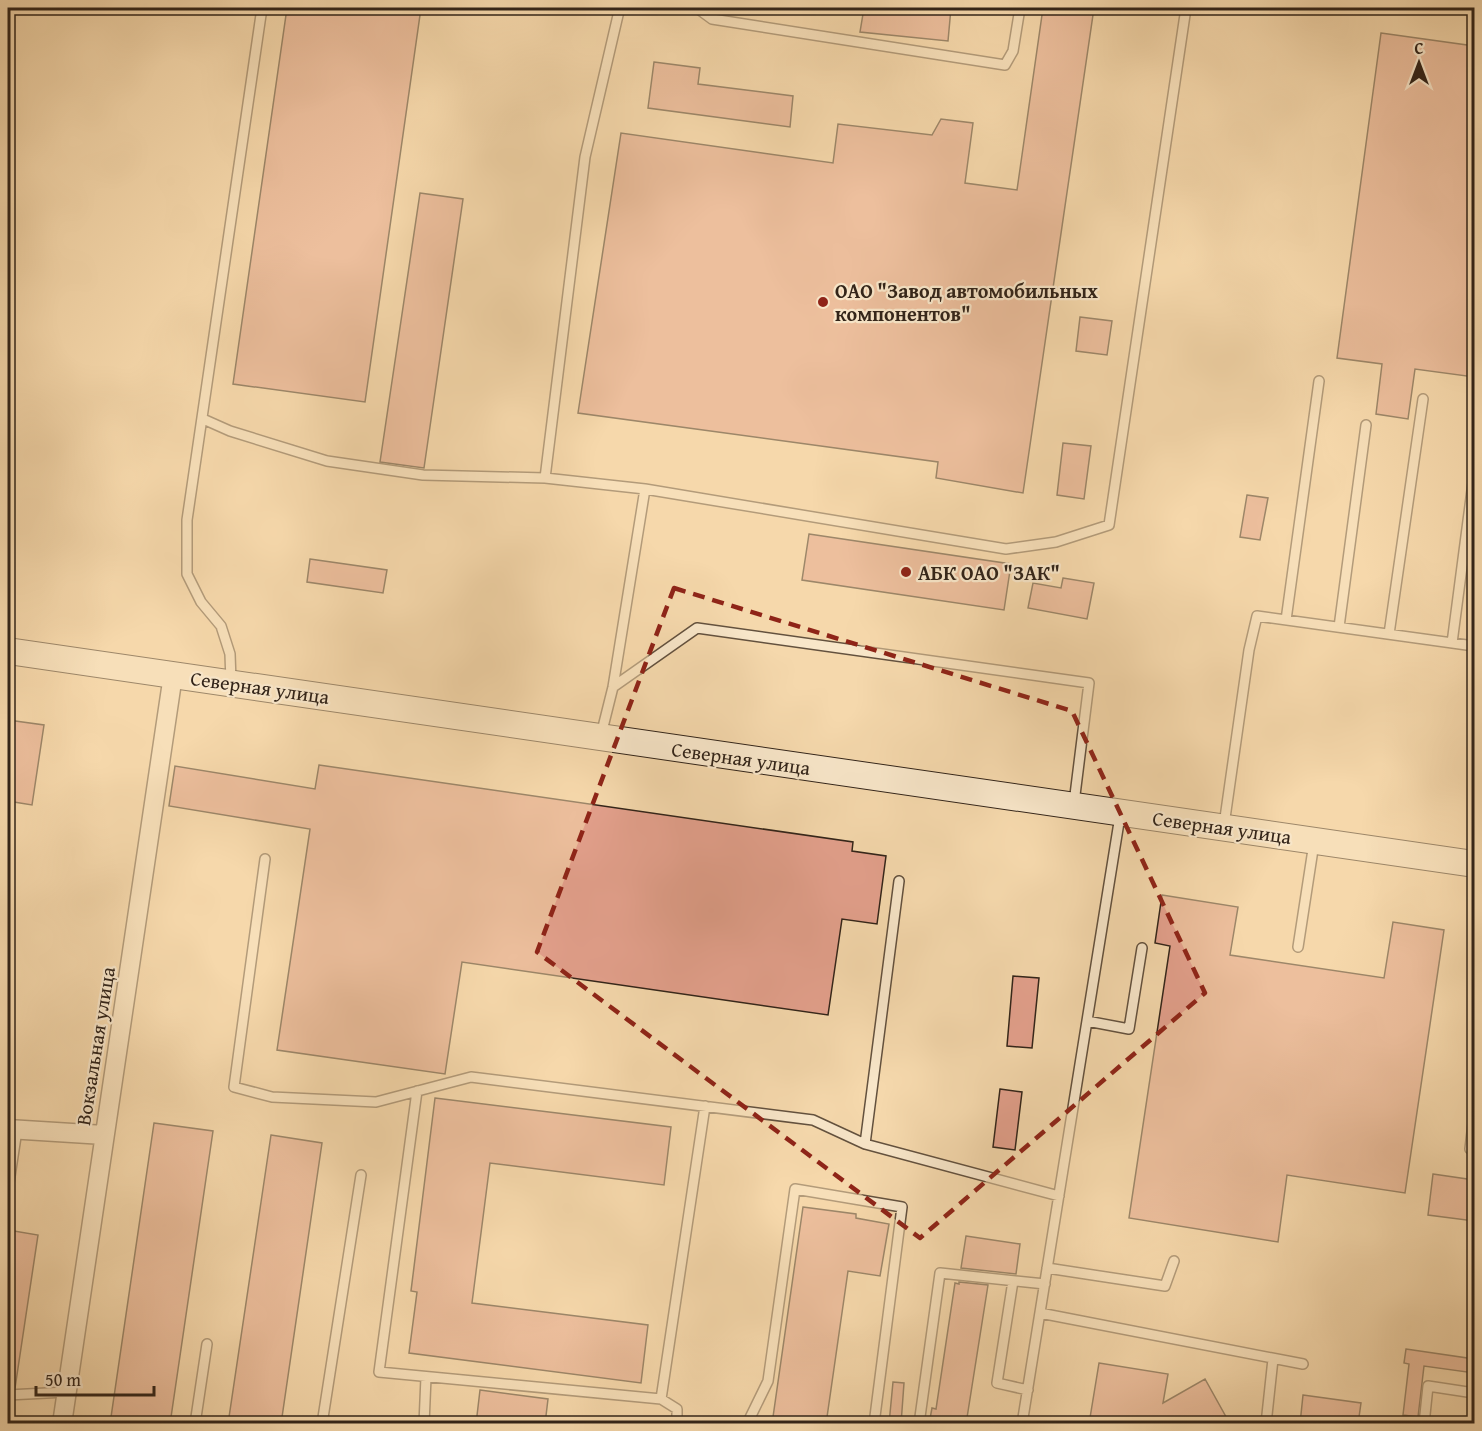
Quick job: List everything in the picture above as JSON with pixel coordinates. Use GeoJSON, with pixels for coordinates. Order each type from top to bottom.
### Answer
{"type":"FeatureCollection","features":[{"type":"Feature","properties":{"kind":"main road","name":"Северная улица"},"geometry":{"type":"LineString","coordinates":[[8,651],[1474,864]]}},
{"type":"Feature","properties":{"kind":"street","name":"Вокзальная улица"},"geometry":{"type":"LineString","coordinates":[[62,1424],[173,675]]}},
{"type":"Feature","properties":{"kind":"street"},"geometry":{"type":"LineString","coordinates":[[12,1130],[104,1135]]}},
{"type":"Feature","properties":{"kind":"lane"},"geometry":{"type":"LineString","coordinates":[[232,683],[230,654],[221,626],[201,602],[187,574],[187,520],[262,8]]}},
{"type":"Feature","properties":{"kind":"lane"},"geometry":{"type":"LineString","coordinates":[[545,478],[585,158],[621,8]]}},
{"type":"Feature","properties":{"kind":"lane"},"geometry":{"type":"LineString","coordinates":[[697,8],[712,19],[1005,65],[1012,51],[1020,8]]}},
{"type":"Feature","properties":{"kind":"lane"},"geometry":{"type":"LineString","coordinates":[[203,419],[327,461],[423,475],[545,478],[645,489],[1006,549],[1056,542],[1109,525],[1186,8]]}},
{"type":"Feature","properties":{"kind":"lane"},"geometry":{"type":"LineString","coordinates":[[1286,620],[1319,381]]}},
{"type":"Feature","properties":{"kind":"lane"},"geometry":{"type":"LineString","coordinates":[[1389,634],[1423,399]]}},
{"type":"Feature","properties":{"kind":"lane"},"geometry":{"type":"LineString","coordinates":[[1339,627],[1366,425]]}},
{"type":"Feature","properties":{"kind":"lane"},"geometry":{"type":"LineString","coordinates":[[1452,642],[1474,476]]}},
{"type":"Feature","properties":{"kind":"lane"},"geometry":{"type":"LineString","coordinates":[[601,737],[613,687],[645,489]]}},
{"type":"Feature","properties":{"kind":"lane"},"geometry":{"type":"LineString","coordinates":[[1223,827],[1249,650],[1257,616],[1474,646]]}},
{"type":"Feature","properties":{"kind":"lane"},"geometry":{"type":"LineString","coordinates":[[613,687],[697,628],[1089,683],[1074,806]]}},
{"type":"Feature","properties":{"kind":"lane"},"geometry":{"type":"LineString","coordinates":[[1022,1424],[1120,813]]}},
{"type":"Feature","properties":{"kind":"lane"},"geometry":{"type":"LineString","coordinates":[[1298,947],[1315,841]]}},
{"type":"Feature","properties":{"kind":"lane"},"geometry":{"type":"LineString","coordinates":[[265,860],[234,1087],[272,1097],[376,1102],[471,1077],[813,1120],[865,1144],[1059,1196]]}},
{"type":"Feature","properties":{"kind":"lane"},"geometry":{"type":"LineString","coordinates":[[865,1144],[898,881]]}},
{"type":"Feature","properties":{"kind":"lane"},"geometry":{"type":"LineString","coordinates":[[1087,1021],[1128,1029],[1142,948]]}},
{"type":"Feature","properties":{"kind":"lane"},"geometry":{"type":"LineString","coordinates":[[417,1091],[379,1372],[661,1399],[678,1409],[677,1424]]}},
{"type":"Feature","properties":{"kind":"lane"},"geometry":{"type":"LineString","coordinates":[[661,1399],[705,1106]]}},
{"type":"Feature","properties":{"kind":"lane"},"geometry":{"type":"LineString","coordinates":[[1470,1149],[1474,1115]]}},
{"type":"Feature","properties":{"kind":"lane"},"geometry":{"type":"LineString","coordinates":[[8,1189],[12,1130]]}},
{"type":"Feature","properties":{"kind":"lane"},"geometry":{"type":"LineString","coordinates":[[322,1424],[361,1175]]}},
{"type":"Feature","properties":{"kind":"lane"},"geometry":{"type":"LineString","coordinates":[[747,1424],[768,1381],[795,1189],[902,1207],[874,1424]]}},
{"type":"Feature","properties":{"kind":"lane"},"geometry":{"type":"LineString","coordinates":[[1047,1268],[1165,1286],[1174,1261]]}},
{"type":"Feature","properties":{"kind":"lane"},"geometry":{"type":"LineString","coordinates":[[919,1424],[940,1273],[1045,1284]]}},
{"type":"Feature","properties":{"kind":"lane"},"geometry":{"type":"LineString","coordinates":[[1013,1281],[997,1383],[1028,1390]]}},
{"type":"Feature","properties":{"kind":"lane"},"geometry":{"type":"LineString","coordinates":[[1040,1313],[1303,1365]]}},
{"type":"Feature","properties":{"kind":"lane"},"geometry":{"type":"LineString","coordinates":[[195,1424],[207,1344]]}},
{"type":"Feature","properties":{"kind":"lane"},"geometry":{"type":"LineString","coordinates":[[1266,1424],[1273,1359]]}},
{"type":"Feature","properties":{"kind":"lane"},"geometry":{"type":"LineString","coordinates":[[424,1424],[426,1377]]}},
{"type":"Feature","properties":{"kind":"lane"},"geometry":{"type":"LineString","coordinates":[[1424,1424],[1428,1386],[1474,1393]]}},
{"type":"Feature","properties":{"kind":"lane"},"geometry":{"type":"LineString","coordinates":[[8,1395],[66,1392]]}},
{"type":"Feature","properties":{"kind":"highlighted area"},"geometry":{"type":"Polygon","coordinates":[[[674,588],[1072,711],[1205,993],[920,1238],[537,952],[674,588]]]}},
{"type":"Feature","properties":{"kind":"building"},"geometry":{"type":"Polygon","coordinates":[[[287,8],[421,8],[365,402],[233,384],[287,8]]]}},
{"type":"Feature","properties":{"kind":"building"},"geometry":{"type":"Polygon","coordinates":[[[864,8],[951,8],[948,41],[860,32],[864,8]]]}},
{"type":"Feature","properties":{"kind":"building","name":"ОАО \"Завод автомобильных компонентов\""},"geometry":{"type":"Polygon","coordinates":[[[1043,8],[1094,8],[1023,493],[936,478],[938,462],[578,413],[621,133],[833,163],[838,124],[932,135],[941,119],[973,123],[965,183],[1017,190],[1043,8]]]}},
{"type":"Feature","properties":{"kind":"building"},"geometry":{"type":"Polygon","coordinates":[[[1381,33],[1474,46],[1474,377],[1415,369],[1408,419],[1376,414],[1382,364],[1337,358],[1381,33]]]}},
{"type":"Feature","properties":{"kind":"building"},"geometry":{"type":"Polygon","coordinates":[[[654,62],[700,68],[698,84],[793,96],[790,127],[648,108],[654,62]]]}},
{"type":"Feature","properties":{"kind":"building"},"geometry":{"type":"Polygon","coordinates":[[[420,193],[463,199],[424,468],[380,462],[420,193]]]}},
{"type":"Feature","properties":{"kind":"building"},"geometry":{"type":"Polygon","coordinates":[[[1080,317],[1112,321],[1107,355],[1076,351],[1080,317]]]}},
{"type":"Feature","properties":{"kind":"building"},"geometry":{"type":"Polygon","coordinates":[[[1063,443],[1091,446],[1084,499],[1057,495],[1063,443]]]}},
{"type":"Feature","properties":{"kind":"building"},"geometry":{"type":"Polygon","coordinates":[[[1247,495],[1268,498],[1260,540],[1240,537],[1247,495]]]}},
{"type":"Feature","properties":{"kind":"building","name":"АБК ОАО \"ЗАК\""},"geometry":{"type":"Polygon","coordinates":[[[809,534],[1011,564],[1004,610],[802,580],[809,534]]]}},
{"type":"Feature","properties":{"kind":"building"},"geometry":{"type":"Polygon","coordinates":[[[310,559],[387,570],[383,593],[307,582],[310,559]]]}},
{"type":"Feature","properties":{"kind":"building"},"geometry":{"type":"Polygon","coordinates":[[[1063,578],[1094,583],[1087,619],[1028,608],[1033,583],[1061,588],[1063,578]]]}},
{"type":"Feature","properties":{"kind":"building"},"geometry":{"type":"Polygon","coordinates":[[[8,720],[44,725],[32,805],[8,801],[8,720]]]}},
{"type":"Feature","properties":{"kind":"building"},"geometry":{"type":"Polygon","coordinates":[[[319,765],[853,842],[852,851],[886,856],[877,924],[842,919],[828,1015],[462,962],[445,1074],[277,1050],[310,829],[169,806],[175,766],[315,789],[319,765]]]}},
{"type":"Feature","properties":{"kind":"building"},"geometry":{"type":"Polygon","coordinates":[[[1162,895],[1238,907],[1230,955],[1384,978],[1393,922],[1444,930],[1405,1193],[1287,1175],[1278,1242],[1129,1218],[1170,946],[1155,943],[1162,895]]]}},
{"type":"Feature","properties":{"kind":"building"},"geometry":{"type":"Polygon","coordinates":[[[1013,976],[1039,978],[1032,1048],[1007,1046],[1013,976]]]}},
{"type":"Feature","properties":{"kind":"building"},"geometry":{"type":"Polygon","coordinates":[[[1000,1089],[1022,1092],[1015,1150],[993,1147],[1000,1089]]]}},
{"type":"Feature","properties":{"kind":"building"},"geometry":{"type":"Polygon","coordinates":[[[435,1098],[671,1127],[664,1185],[490,1163],[472,1303],[648,1325],[641,1383],[409,1353],[417,1292],[411,1291],[435,1098]]]}},
{"type":"Feature","properties":{"kind":"building"},"geometry":{"type":"Polygon","coordinates":[[[154,1123],[213,1131],[170,1424],[110,1424],[154,1123]]]}},
{"type":"Feature","properties":{"kind":"building"},"geometry":{"type":"Polygon","coordinates":[[[271,1135],[322,1143],[281,1424],[228,1424],[271,1135]]]}},
{"type":"Feature","properties":{"kind":"building"},"geometry":{"type":"Polygon","coordinates":[[[1433,1174],[1474,1180],[1474,1221],[1428,1215],[1433,1174]]]}},
{"type":"Feature","properties":{"kind":"building"},"geometry":{"type":"Polygon","coordinates":[[[803,1207],[856,1214],[856,1218],[889,1224],[880,1276],[848,1271],[826,1424],[772,1424],[803,1207]]]}},
{"type":"Feature","properties":{"kind":"building"},"geometry":{"type":"Polygon","coordinates":[[[8,1230],[38,1235],[15,1388],[8,1388],[8,1230]]]}},
{"type":"Feature","properties":{"kind":"building"},"geometry":{"type":"Polygon","coordinates":[[[966,1236],[1020,1244],[1016,1274],[961,1268],[966,1236]]]}},
{"type":"Feature","properties":{"kind":"building"},"geometry":{"type":"Polygon","coordinates":[[[959,1282],[988,1285],[966,1424],[929,1424],[932,1408],[936,1409],[955,1283],[959,1284],[959,1282]]]}},
{"type":"Feature","properties":{"kind":"building"},"geometry":{"type":"Polygon","coordinates":[[[1406,1349],[1474,1359],[1474,1373],[1424,1366],[1418,1417],[1403,1415],[1409,1364],[1404,1363],[1406,1349]]]}},
{"type":"Feature","properties":{"kind":"building"},"geometry":{"type":"Polygon","coordinates":[[[1099,1363],[1168,1374],[1163,1403],[1205,1379],[1230,1424],[1089,1424],[1099,1363]]]}},
{"type":"Feature","properties":{"kind":"building"},"geometry":{"type":"Polygon","coordinates":[[[893,1382],[904,1383],[901,1424],[889,1424],[893,1382]]]}},
{"type":"Feature","properties":{"kind":"building"},"geometry":{"type":"Polygon","coordinates":[[[480,1390],[548,1399],[545,1424],[476,1424],[480,1390]]]}},
{"type":"Feature","properties":{"kind":"building"},"geometry":{"type":"Polygon","coordinates":[[[1303,1395],[1361,1403],[1358,1424],[1300,1424],[1303,1395]]]}},
{"type":"Feature","properties":{"kind":"place","name":"ОАО \"Завод автомобильных компонентов\""},"geometry":{"type":"Point","coordinates":[823,302]}},
{"type":"Feature","properties":{"kind":"place","name":"АБК ОАО \"ЗАК\""},"geometry":{"type":"Point","coordinates":[906,572]}}]}
